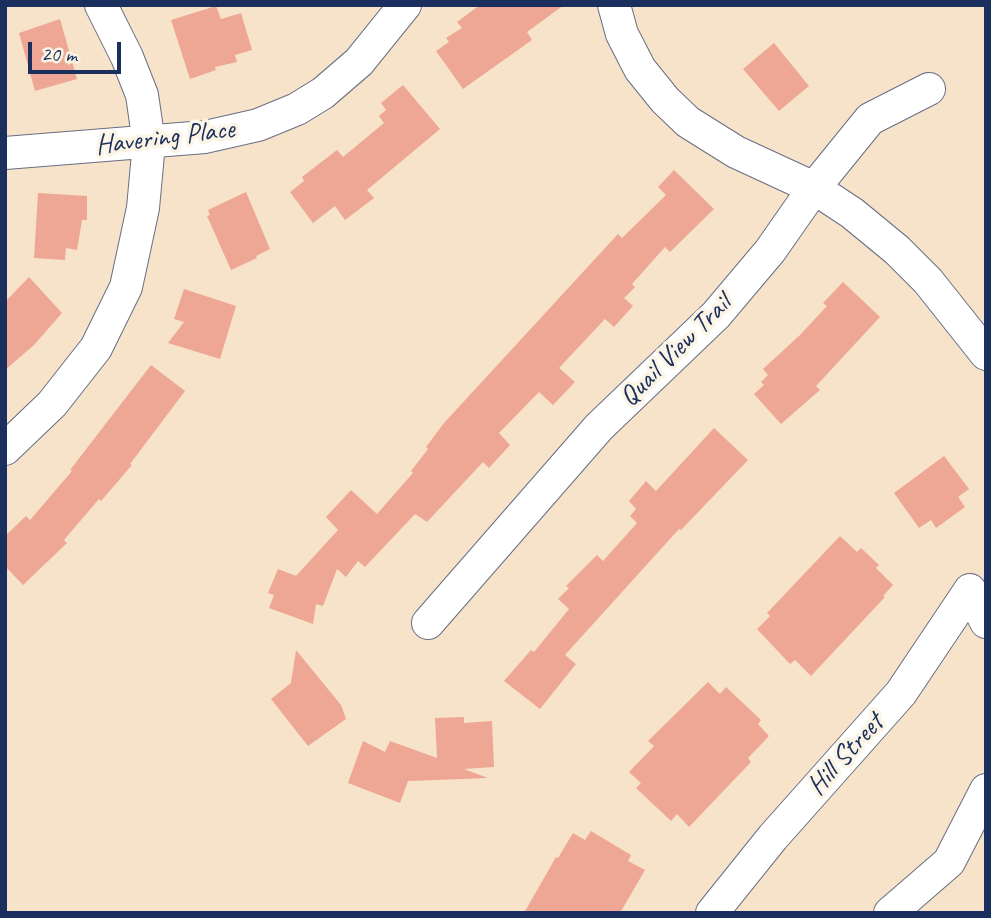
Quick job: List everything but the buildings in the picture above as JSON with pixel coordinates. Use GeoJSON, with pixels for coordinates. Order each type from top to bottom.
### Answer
{"type":"FeatureCollection","features":[{"type":"Feature","properties":{"kind":"street"},"geometry":{"type":"LineString","coordinates":[[5,449],[52,404],[96,348],[126,287],[143,208],[149,143],[142,96],[127,57],[101,5]]}},
{"type":"Feature","properties":{"kind":"street","name":"Havering Place"},"geometry":{"type":"LineString","coordinates":[[5,153],[205,137],[258,125],[297,109],[323,93],[359,62],[405,5]]}},
{"type":"Feature","properties":{"kind":"street"},"geometry":{"type":"LineString","coordinates":[[614,5],[622,34],[640,69],[665,100],[688,122],[736,152],[814,188],[852,213],[897,250],[928,281],[986,354]]}},
{"type":"Feature","properties":{"kind":"street","name":"Quail View Trail"},"geometry":{"type":"LineString","coordinates":[[428,624],[599,427],[716,315],[770,251],[814,188],[870,118],[929,89]]}},
{"type":"Feature","properties":{"kind":"street","name":"Hill Street"},"geometry":{"type":"LineString","coordinates":[[978,584],[986,622]]}},
{"type":"Feature","properties":{"kind":"street","name":"Hill Street"},"geometry":{"type":"LineString","coordinates":[[712,913],[773,837],[901,694],[978,584]]}},
{"type":"Feature","properties":{"kind":"street"},"geometry":{"type":"LineString","coordinates":[[890,913],[949,862],[986,790]]}}]}
